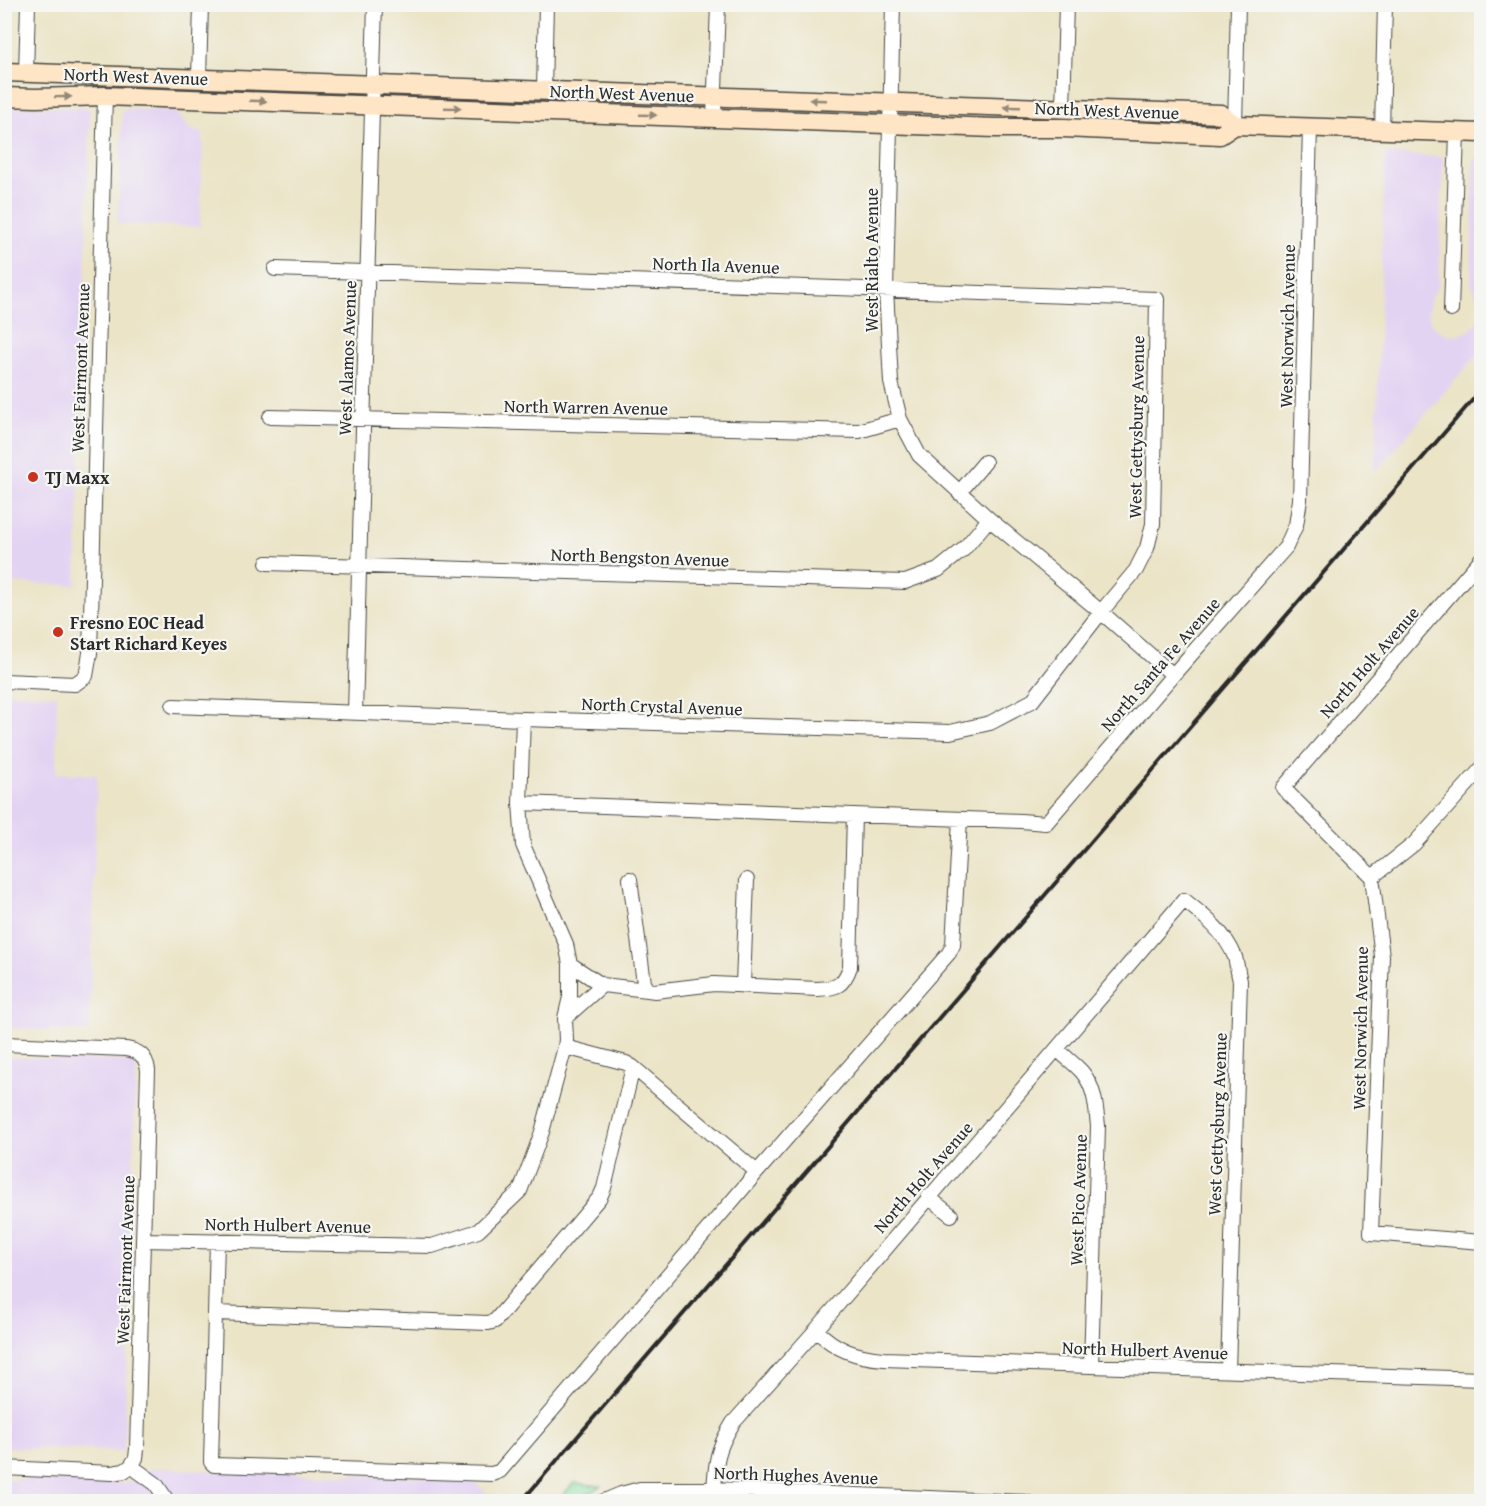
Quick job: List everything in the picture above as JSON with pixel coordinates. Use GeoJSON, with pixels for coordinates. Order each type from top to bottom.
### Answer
{"type":"FeatureCollection","features":[{"type":"Feature","properties":{"kind":"main road","name":"North West Avenue"},"geometry":{"type":"LineString","coordinates":[[4,72],[1221,114],[1235,125],[1482,133]]}},
{"type":"Feature","properties":{"kind":"main road"},"geometry":{"type":"LineString","coordinates":[[105,96],[110,89],[121,86],[216,88],[229,86],[240,79]]}},
{"type":"Feature","properties":{"kind":"main road","name":"North West Avenue"},"geometry":{"type":"LineString","coordinates":[[4,97],[105,96],[1220,135],[1235,125]]}},
{"type":"Feature","properties":{"kind":"street"},"geometry":{"type":"LineString","coordinates":[[26,73],[28,4]]}},
{"type":"Feature","properties":{"kind":"street"},"geometry":{"type":"LineString","coordinates":[[199,78],[201,4]]}},
{"type":"Feature","properties":{"kind":"street","name":"West Alamos Avenue"},"geometry":{"type":"LineString","coordinates":[[355,713],[375,4]]}},
{"type":"Feature","properties":{"kind":"street"},"geometry":{"type":"LineString","coordinates":[[544,90],[546,4]]}},
{"type":"Feature","properties":{"kind":"street"},"geometry":{"type":"LineString","coordinates":[[714,118],[718,4]]}},
{"type":"Feature","properties":{"kind":"street","name":"West Rialto Avenue"},"geometry":{"type":"LineString","coordinates":[[893,4],[886,289],[891,382],[900,419],[919,455],[989,519],[1173,675]]}},
{"type":"Feature","properties":{"kind":"street"},"geometry":{"type":"LineString","coordinates":[[1063,109],[1066,4]]}},
{"type":"Feature","properties":{"kind":"street"},"geometry":{"type":"LineString","coordinates":[[1235,125],[1238,4]]}},
{"type":"Feature","properties":{"kind":"street"},"geometry":{"type":"LineString","coordinates":[[1382,130],[1385,4]]}},
{"type":"Feature","properties":{"kind":"street","name":"West Fairmont Avenue"},"geometry":{"type":"LineString","coordinates":[[4,681],[75,684],[86,676],[90,653],[105,96]]}},
{"type":"Feature","properties":{"kind":"street","name":"West Norwich Avenue"},"geometry":{"type":"LineString","coordinates":[[1296,525],[1300,500],[1310,128]]}},
{"type":"Feature","properties":{"kind":"street"},"geometry":{"type":"LineString","coordinates":[[1451,310],[1457,133]]}},
{"type":"Feature","properties":{"kind":"street","name":"North Ila Avenue"},"geometry":{"type":"LineString","coordinates":[[275,269],[1157,299]]}},
{"type":"Feature","properties":{"kind":"street","name":"West Gettysburg Avenue"},"geometry":{"type":"LineString","coordinates":[[1101,612],[1136,570],[1147,548],[1153,524],[1157,299]]}},
{"type":"Feature","properties":{"kind":"street","name":"North Warren Avenue"},"geometry":{"type":"LineString","coordinates":[[270,417],[859,431],[900,419]]}},
{"type":"Feature","properties":{"kind":"street"},"geometry":{"type":"LineString","coordinates":[[959,492],[985,462]]}},
{"type":"Feature","properties":{"kind":"street","name":"North Bengston Avenue"},"geometry":{"type":"LineString","coordinates":[[267,564],[905,582],[938,570],[964,549],[989,519]]}},
{"type":"Feature","properties":{"kind":"street","name":"North Santa Fe Avenue"},"geometry":{"type":"LineString","coordinates":[[960,819],[1046,823],[1286,547],[1296,525]]}},
{"type":"Feature","properties":{"kind":"street","name":"North Holt Avenue"},"geometry":{"type":"LineString","coordinates":[[1372,877],[1283,788],[1482,558]]}},
{"type":"Feature","properties":{"kind":"street","name":"North Crystal Avenue"},"geometry":{"type":"LineString","coordinates":[[173,706],[950,732],[990,723],[1032,701],[1101,612]]}},
{"type":"Feature","properties":{"kind":"street","name":"North Hulbert Avenue"},"geometry":{"type":"LineString","coordinates":[[143,1240],[432,1246],[478,1231],[520,1191],[542,1132],[566,1040],[565,1018],[570,997],[570,964],[566,944],[523,845],[520,802],[523,719]]}},
{"type":"Feature","properties":{"kind":"street"},"geometry":{"type":"LineString","coordinates":[[1372,877],[1414,844],[1482,768]]}},
{"type":"Feature","properties":{"kind":"street"},"geometry":{"type":"LineString","coordinates":[[217,1241],[211,1462],[214,1465],[492,1474],[500,1471],[949,953],[953,945],[960,819],[520,802]]}},
{"type":"Feature","properties":{"kind":"street"},"geometry":{"type":"LineString","coordinates":[[570,964],[602,985],[655,991],[714,984],[817,989],[840,985],[847,977],[850,967],[854,815]]}},
{"type":"Feature","properties":{"kind":"street","name":"West Norwich Avenue"},"geometry":{"type":"LineString","coordinates":[[1372,877],[1383,956],[1371,1233],[1482,1242]]}},
{"type":"Feature","properties":{"kind":"street"},"geometry":{"type":"LineString","coordinates":[[630,879],[644,983],[648,990]]}},
{"type":"Feature","properties":{"kind":"street"},"geometry":{"type":"LineString","coordinates":[[743,985],[747,880]]}},
{"type":"Feature","properties":{"kind":"street","name":"West Gettysburg Avenue"},"geometry":{"type":"LineString","coordinates":[[1184,900],[1208,919],[1226,939],[1235,958],[1239,981],[1228,1370]]}},
{"type":"Feature","properties":{"kind":"street","name":"North Holt Avenue"},"geometry":{"type":"LineString","coordinates":[[714,1490],[715,1462],[723,1440],[733,1423],[816,1330],[1184,900]]}},
{"type":"Feature","properties":{"kind":"street"},"geometry":{"type":"LineString","coordinates":[[565,1018],[602,985]]}},
{"type":"Feature","properties":{"kind":"street","name":"West Fairmont Avenue"},"geometry":{"type":"LineString","coordinates":[[4,1044],[126,1048],[143,1055],[147,1062],[137,1449],[136,1458],[131,1466]]}},
{"type":"Feature","properties":{"kind":"street"},"geometry":{"type":"LineString","coordinates":[[564,1047],[626,1063],[633,1067],[757,1172]]}},
{"type":"Feature","properties":{"kind":"street","name":"West Pico Avenue"},"geometry":{"type":"LineString","coordinates":[[1057,1049],[1082,1072],[1090,1085],[1096,1103],[1098,1126],[1091,1366]]}},
{"type":"Feature","properties":{"kind":"street"},"geometry":{"type":"LineString","coordinates":[[216,1312],[488,1323],[495,1321],[600,1197],[633,1067]]}},
{"type":"Feature","properties":{"kind":"street"},"geometry":{"type":"LineString","coordinates":[[928,1197],[951,1215]]}},
{"type":"Feature","properties":{"kind":"street","name":"North Hulbert Avenue"},"geometry":{"type":"LineString","coordinates":[[816,1330],[827,1341],[839,1348],[862,1357],[873,1358],[1482,1380]]}},
{"type":"Feature","properties":{"kind":"street"},"geometry":{"type":"LineString","coordinates":[[4,1468],[112,1473],[124,1471],[131,1466],[156,1484],[168,1502]]}},
{"type":"Feature","properties":{"kind":"street","name":"North Hughes Avenue"},"geometry":{"type":"LineString","coordinates":[[602,1502],[621,1494],[640,1490],[714,1490],[1027,1502]]}},
{"type":"Feature","properties":{"kind":"shaded area"},"geometry":{"type":"Polygon","coordinates":[[[5,106],[87,108],[90,112],[76,585],[5,583],[5,106]]]}},
{"type":"Feature","properties":{"kind":"shaded area"},"geometry":{"type":"Polygon","coordinates":[[[126,109],[176,111],[187,127],[203,133],[200,227],[118,224],[122,113],[126,109]]]}},
{"type":"Feature","properties":{"kind":"shaded area"},"geometry":{"type":"Polygon","coordinates":[[[1385,154],[1443,158],[1439,282],[1431,297],[1428,312],[1434,327],[1449,335],[1467,332],[1479,318],[1479,301],[1471,283],[1474,159],[1481,158],[1482,349],[1375,472],[1385,154]]]}},
{"type":"Feature","properties":{"kind":"shaded area"},"geometry":{"type":"Polygon","coordinates":[[[4,693],[57,695],[56,773],[97,775],[89,1032],[5,1028],[4,693]]]}},
{"type":"Feature","properties":{"kind":"shaded area"},"geometry":{"type":"Polygon","coordinates":[[[4,1057],[131,1061],[136,1067],[124,1451],[5,1447],[4,1057]]]}},
{"type":"Feature","properties":{"kind":"shaded area"},"geometry":{"type":"Polygon","coordinates":[[[151,1468],[470,1479],[486,1492],[478,1502],[5,1502],[5,1479],[126,1483],[140,1478],[151,1468]]]}},
{"type":"Feature","properties":{"kind":"green space"},"geometry":{"type":"Polygon","coordinates":[[[574,1483],[601,1486],[575,1501],[557,1501],[574,1483]]]}},
{"type":"Feature","properties":{"kind":"railway"},"geometry":{"type":"LineString","coordinates":[[521,1502],[1482,389]]}},
{"type":"Feature","properties":{"kind":"place","name":"TJ Maxx"},"geometry":{"type":"Point","coordinates":[33,477]}},
{"type":"Feature","properties":{"kind":"place","name":"Fresno EOC Head Start Richard Keyes"},"geometry":{"type":"Point","coordinates":[58,632]}}]}
